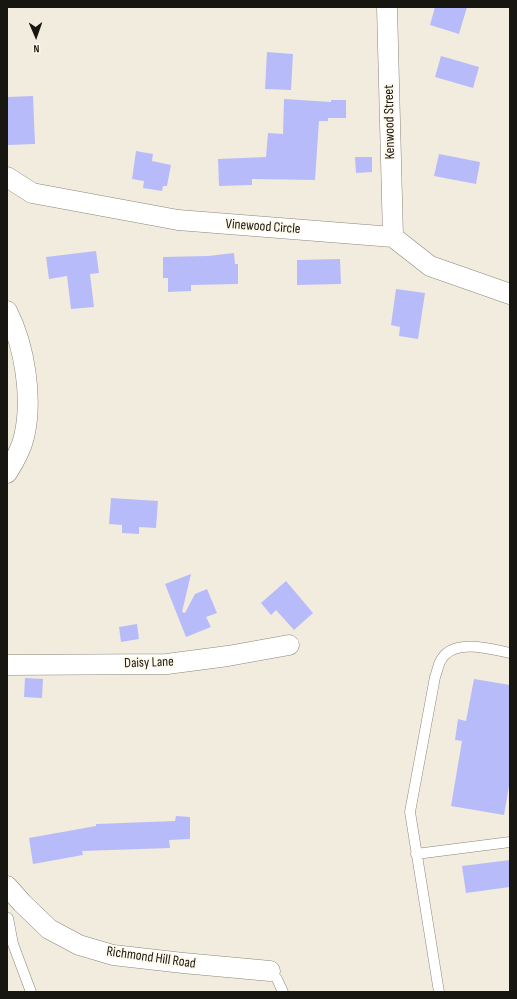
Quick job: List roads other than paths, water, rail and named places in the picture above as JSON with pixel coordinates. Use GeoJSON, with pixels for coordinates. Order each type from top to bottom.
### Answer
{"type":"FeatureCollection","features":[{"type":"Feature","properties":{"kind":"street","name":"Kenwood Street"},"geometry":{"type":"LineString","coordinates":[[388,7],[393,237]]}},
{"type":"Feature","properties":{"kind":"street","name":"Vinewood Circle"},"geometry":{"type":"LineString","coordinates":[[7,177],[32,193],[178,220],[393,237]]}},
{"type":"Feature","properties":{"kind":"street"},"geometry":{"type":"LineString","coordinates":[[393,237],[430,266],[510,294]]}},
{"type":"Feature","properties":{"kind":"street"},"geometry":{"type":"LineString","coordinates":[[7,311],[18,339],[24,362],[27,401],[24,437],[7,473]]}},
{"type":"Feature","properties":{"kind":"street","name":"Daisy Lane"},"geometry":{"type":"LineString","coordinates":[[7,665],[167,664],[228,656],[289,645]]}},
{"type":"Feature","properties":{"kind":"street","name":"Richmond Hill Road"},"geometry":{"type":"LineString","coordinates":[[7,886],[13,912],[79,945],[113,955],[270,971]]}},
{"type":"Feature","properties":{"kind":"lane"},"geometry":{"type":"LineString","coordinates":[[439,992],[410,812],[435,677],[440,661],[446,654],[456,648],[481,647],[510,652]]}},
{"type":"Feature","properties":{"kind":"lane"},"geometry":{"type":"LineString","coordinates":[[416,854],[510,842]]}},
{"type":"Feature","properties":{"kind":"lane"},"geometry":{"type":"LineString","coordinates":[[13,912],[13,944],[31,992]]}},
{"type":"Feature","properties":{"kind":"lane"},"geometry":{"type":"LineString","coordinates":[[270,971],[277,978],[283,992]]}}]}
